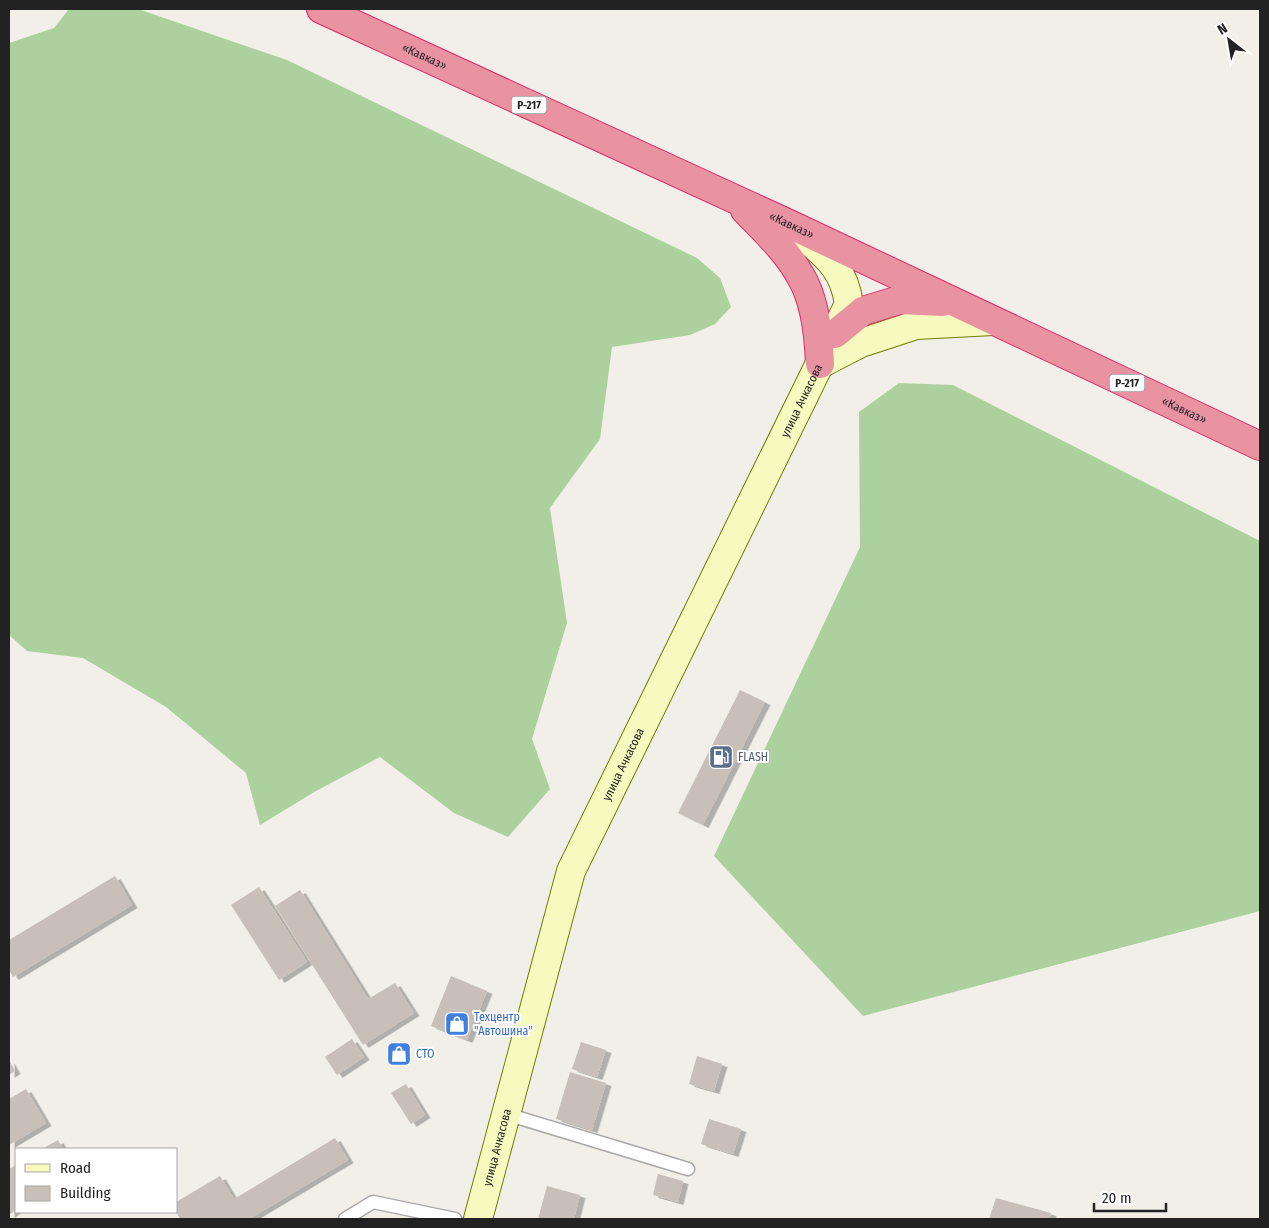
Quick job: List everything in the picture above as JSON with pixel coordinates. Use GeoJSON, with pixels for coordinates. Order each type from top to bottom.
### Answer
{"type":"FeatureCollection","features":[{"type":"Feature","properties":{"kind":"highway","name":"«Кавказ»"},"geometry":{"type":"LineString","coordinates":[[321,9],[789,224],[1260,446]]}},
{"type":"Feature","properties":{"kind":"highway"},"geometry":{"type":"LineString","coordinates":[[738,202],[782,249],[801,276],[818,327],[820,364]]}},
{"type":"Feature","properties":{"kind":"highway"},"geometry":{"type":"LineString","coordinates":[[835,334],[863,311],[900,300],[929,300],[958,304]]}},
{"type":"Feature","properties":{"kind":"main road","name":"улица Ачкасова"},"geometry":{"type":"LineString","coordinates":[[478,1219],[571,870],[849,304],[847,289],[832,260],[789,224]]}},
{"type":"Feature","properties":{"kind":"main road"},"geometry":{"type":"LineString","coordinates":[[820,364],[861,343],[916,325],[993,321]]}},
{"type":"Feature","properties":{"kind":"lane"},"geometry":{"type":"LineString","coordinates":[[506,1114],[688,1169]]}},
{"type":"Feature","properties":{"kind":"lane"},"geometry":{"type":"LineString","coordinates":[[345,1219],[373,1202],[455,1219]]}},
{"type":"Feature","properties":{"kind":"green space"},"geometry":{"type":"Polygon","coordinates":[[[69,9],[138,9],[287,60],[697,258],[720,278],[731,307],[715,324],[690,335],[612,347],[600,439],[550,508],[567,623],[532,739],[550,789],[508,837],[454,813],[380,757],[316,791],[260,825],[246,773],[166,707],[83,658],[27,651],[9,635],[9,43],[54,28],[69,9]]]}},
{"type":"Feature","properties":{"kind":"green space"},"geometry":{"type":"Polygon","coordinates":[[[899,383],[953,385],[1260,541],[1260,911],[863,1016],[714,856],[860,547],[859,412],[899,383]]]}},
{"type":"Feature","properties":{"kind":"building","name":"FLASH"},"geometry":{"type":"Polygon","coordinates":[[[740,690],[765,702],[703,825],[678,813],[740,690]]]}},
{"type":"Feature","properties":{"kind":"building"},"geometry":{"type":"Polygon","coordinates":[[[115,876],[132,905],[13,977],[9,970],[9,940],[115,876]]]}},
{"type":"Feature","properties":{"kind":"building"},"geometry":{"type":"Polygon","coordinates":[[[259,887],[307,962],[279,980],[231,905],[259,887]]]}},
{"type":"Feature","properties":{"kind":"building"},"geometry":{"type":"Polygon","coordinates":[[[300,890],[368,999],[395,983],[414,1013],[363,1045],[275,906],[300,890]]]}},
{"type":"Feature","properties":{"kind":"building"},"geometry":{"type":"Polygon","coordinates":[[[451,976],[487,991],[467,1040],[431,1026],[451,976]]]}},
{"type":"Feature","properties":{"kind":"building"},"geometry":{"type":"Polygon","coordinates":[[[352,1039],[364,1057],[337,1075],[325,1057],[352,1039]]]}},
{"type":"Feature","properties":{"kind":"building"},"geometry":{"type":"Polygon","coordinates":[[[581,1042],[606,1050],[597,1077],[572,1069],[581,1042]]]}},
{"type":"Feature","properties":{"kind":"building"},"geometry":{"type":"Polygon","coordinates":[[[697,1056],[722,1064],[714,1091],[689,1084],[697,1056]]]}},
{"type":"Feature","properties":{"kind":"building"},"geometry":{"type":"Polygon","coordinates":[[[9,1060],[15,1071],[9,1075],[9,1060]]]}},
{"type":"Feature","properties":{"kind":"building"},"geometry":{"type":"Polygon","coordinates":[[[570,1072],[606,1083],[592,1130],[556,1119],[570,1072]]]}},
{"type":"Feature","properties":{"kind":"building"},"geometry":{"type":"Polygon","coordinates":[[[406,1084],[425,1115],[411,1124],[391,1093],[406,1084]]]}},
{"type":"Feature","properties":{"kind":"building"},"geometry":{"type":"Polygon","coordinates":[[[26,1089],[46,1123],[9,1145],[9,1099],[26,1089]]]}},
{"type":"Feature","properties":{"kind":"building"},"geometry":{"type":"Polygon","coordinates":[[[709,1119],[741,1129],[733,1154],[701,1144],[709,1119]]]}},
{"type":"Feature","properties":{"kind":"building"},"geometry":{"type":"Polygon","coordinates":[[[335,1138],[348,1160],[249,1219],[180,1219],[177,1213],[178,1201],[220,1176],[234,1199],[335,1138]]]}},
{"type":"Feature","properties":{"kind":"building"},"geometry":{"type":"Polygon","coordinates":[[[58,1140],[62,1148],[44,1148],[58,1140]]]}},
{"type":"Feature","properties":{"kind":"building"},"geometry":{"type":"Polygon","coordinates":[[[15,1166],[15,1211],[9,1215],[9,1169],[15,1166]]]}},
{"type":"Feature","properties":{"kind":"building"},"geometry":{"type":"Polygon","coordinates":[[[658,1174],[683,1181],[678,1202],[653,1195],[658,1174]]]}},
{"type":"Feature","properties":{"kind":"building"},"geometry":{"type":"Polygon","coordinates":[[[547,1186],[580,1195],[574,1219],[538,1219],[547,1186]]]}},
{"type":"Feature","properties":{"kind":"building"},"geometry":{"type":"Polygon","coordinates":[[[996,1198],[1051,1213],[1049,1219],[989,1219],[996,1198]]]}},
{"type":"Feature","properties":{"kind":"place","name":"FLASH"},"geometry":{"type":"Point","coordinates":[721,757]}},
{"type":"Feature","properties":{"kind":"place","name":"Техцентр \"Автошина\""},"geometry":{"type":"Point","coordinates":[457,1024]}},
{"type":"Feature","properties":{"kind":"place","name":"СТО"},"geometry":{"type":"Point","coordinates":[399,1054]}}]}
